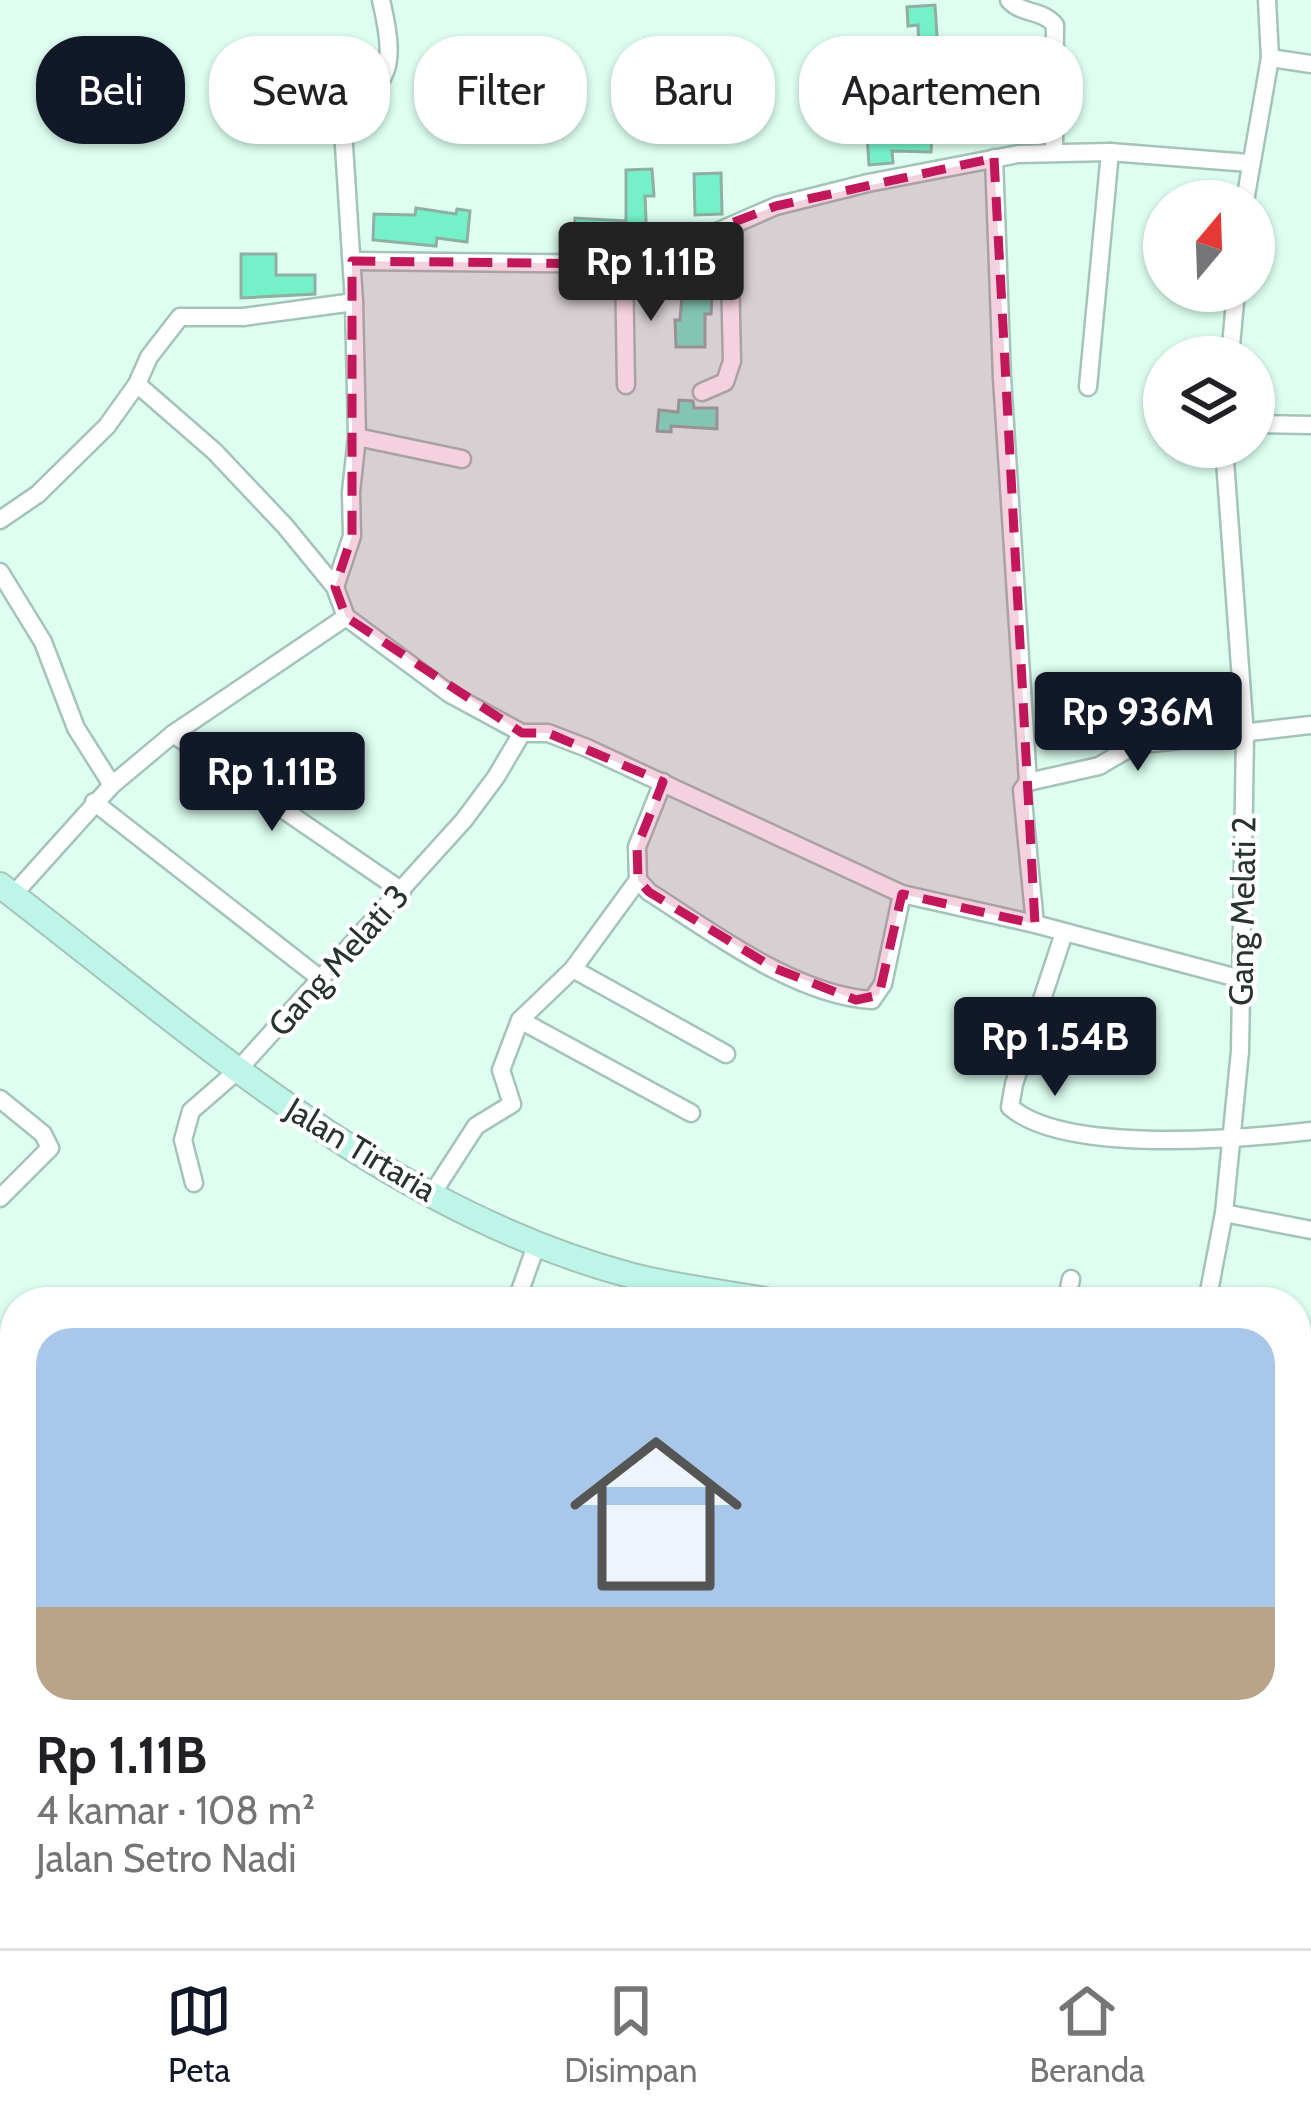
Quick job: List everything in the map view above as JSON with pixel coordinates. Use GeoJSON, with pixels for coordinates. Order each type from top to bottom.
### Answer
{"type":"FeatureCollection","features":[{"type":"Feature","properties":{"kind":"street"},"geometry":{"type":"LineString","coordinates":[[335,587],[352,536],[357,437],[341,99],[346,90],[370,88],[379,82],[385,69],[388,34],[381,0]]}},
{"type":"Feature","properties":{"kind":"street"},"geometry":{"type":"LineString","coordinates":[[1009,0],[1018,9],[1048,16],[1055,25],[1054,151]]}},
{"type":"Feature","properties":{"kind":"street"},"geometry":{"type":"LineString","coordinates":[[1247,180],[1270,58],[1267,0]]}},
{"type":"Feature","properties":{"kind":"street"},"geometry":{"type":"LineString","coordinates":[[1270,58],[1311,64]]}},
{"type":"Feature","properties":{"kind":"street"},"geometry":{"type":"LineString","coordinates":[[352,261],[623,264],[670,252],[776,206],[994,158],[1054,151],[1249,163]]}},
{"type":"Feature","properties":{"kind":"street"},"geometry":{"type":"LineString","coordinates":[[1088,387],[1110,152]]}},
{"type":"Feature","properties":{"kind":"street"},"geometry":{"type":"LineString","coordinates":[[994,158],[1002,378],[1028,782]]}},
{"type":"Feature","properties":{"kind":"street"},"geometry":{"type":"LineString","coordinates":[[702,392],[725,382],[731,361],[729,229]]}},
{"type":"Feature","properties":{"kind":"street"},"geometry":{"type":"LineString","coordinates":[[623,264],[626,386]]}},
{"type":"Feature","properties":{"kind":"street"},"geometry":{"type":"LineString","coordinates":[[0,520],[38,494],[107,426],[180,317],[243,317],[354,302]]}},
{"type":"Feature","properties":{"kind":"street"},"geometry":{"type":"LineString","coordinates":[[137,384],[214,452],[335,587],[346,617],[450,694],[522,733],[548,734],[663,782],[902,894],[1241,979]]}},
{"type":"Feature","properties":{"kind":"street"},"geometry":{"type":"LineString","coordinates":[[1275,424],[1311,425]]}},
{"type":"Feature","properties":{"kind":"street"},"geometry":{"type":"LineString","coordinates":[[357,437],[462,459]]}},
{"type":"Feature","properties":{"kind":"street","name":"Gang Melati 2"},"geometry":{"type":"LineString","coordinates":[[1210,1287],[1224,1214],[1240,1051],[1245,735],[1226,468]]}},
{"type":"Feature","properties":{"kind":"street"},"geometry":{"type":"LineString","coordinates":[[0,572],[43,642],[76,728],[112,785]]}},
{"type":"Feature","properties":{"kind":"street"},"geometry":{"type":"LineString","coordinates":[[7,890],[112,785],[173,734],[346,617]]}},
{"type":"Feature","properties":{"kind":"street"},"geometry":{"type":"LineString","coordinates":[[1035,924],[1022,790],[1028,782],[1099,766],[1135,745],[1311,725]]}},
{"type":"Feature","properties":{"kind":"street","name":"Gang Melati 3"},"geometry":{"type":"LineString","coordinates":[[194,1183],[183,1140],[190,1112],[237,1071],[402,891],[496,777],[522,733]]}},
{"type":"Feature","properties":{"kind":"street"},"geometry":{"type":"LineString","coordinates":[[173,734],[402,891]]}},
{"type":"Feature","properties":{"kind":"street"},"geometry":{"type":"LineString","coordinates":[[432,1194],[476,1126],[512,1104],[501,1070],[520,1020],[573,969],[638,880],[637,847],[663,782]]}},
{"type":"Feature","properties":{"kind":"street"},"geometry":{"type":"LineString","coordinates":[[94,802],[322,980]]}},
{"type":"Feature","properties":{"kind":"street"},"geometry":{"type":"LineString","coordinates":[[638,880],[649,892],[773,968],[856,1000],[879,995],[902,894]]}},
{"type":"Feature","properties":{"kind":"street","name":"Jalan Tirtaria"},"geometry":{"type":"LineString","coordinates":[[7,890],[237,1071],[390,1174],[537,1243],[634,1276],[694,1287]]}},
{"type":"Feature","properties":{"kind":"street"},"geometry":{"type":"LineString","coordinates":[[1064,933],[1014,1084],[1010,1107],[1018,1114],[1065,1130],[1128,1140],[1230,1140],[1311,1131]]}},
{"type":"Feature","properties":{"kind":"street"},"geometry":{"type":"LineString","coordinates":[[573,969],[726,1054]]}},
{"type":"Feature","properties":{"kind":"street"},"geometry":{"type":"LineString","coordinates":[[520,1020],[691,1113]]}},
{"type":"Feature","properties":{"kind":"street"},"geometry":{"type":"LineString","coordinates":[[0,1099],[43,1135],[50,1148],[0,1198]]}},
{"type":"Feature","properties":{"kind":"street"},"geometry":{"type":"LineString","coordinates":[[1224,1214],[1311,1231]]}},
{"type":"Feature","properties":{"kind":"street"},"geometry":{"type":"LineString","coordinates":[[521,1287],[537,1243]]}},
{"type":"Feature","properties":{"kind":"street"},"geometry":{"type":"LineString","coordinates":[[1069,1287],[1071,1280]]}},
{"type":"Feature","properties":{"kind":"highlighted area"},"geometry":{"type":"Polygon","coordinates":[[[994,158],[1035,924],[902,894],[879,995],[856,1000],[774,968],[649,892],[638,880],[637,847],[663,782],[548,733],[522,733],[346,617],[335,587],[352,536],[352,261],[624,264],[776,206],[994,158]]]}},
{"type":"Feature","properties":{"kind":"building"},"geometry":{"type":"Polygon","coordinates":[[[935,5],[937,36],[918,36],[918,25],[908,26],[907,7],[935,5]]]}},
{"type":"Feature","properties":{"kind":"building"},"geometry":{"type":"Polygon","coordinates":[[[868,144],[931,144],[931,152],[892,151],[893,163],[869,165],[868,144]]]}},
{"type":"Feature","properties":{"kind":"building"},"geometry":{"type":"Polygon","coordinates":[[[652,169],[654,196],[645,196],[647,244],[573,243],[575,218],[626,221],[626,170],[652,169]]]}},
{"type":"Feature","properties":{"kind":"building"},"geometry":{"type":"Polygon","coordinates":[[[721,173],[722,214],[695,215],[694,174],[721,173]]]}},
{"type":"Feature","properties":{"kind":"building"},"geometry":{"type":"Polygon","coordinates":[[[416,208],[456,214],[457,209],[470,211],[467,242],[437,238],[436,246],[373,240],[374,214],[415,215],[416,208]]]}},
{"type":"Feature","properties":{"kind":"building"},"geometry":{"type":"Polygon","coordinates":[[[241,254],[276,254],[276,275],[315,275],[315,294],[241,298],[241,254]]]}},
{"type":"Feature","properties":{"kind":"building"},"geometry":{"type":"Polygon","coordinates":[[[682,295],[712,297],[711,314],[705,314],[705,347],[676,347],[675,320],[680,320],[682,295]]]}},
{"type":"Feature","properties":{"kind":"building"},"geometry":{"type":"Polygon","coordinates":[[[679,400],[693,401],[694,408],[717,408],[717,429],[671,426],[671,432],[657,431],[659,410],[678,412],[679,400]]]}}]}
